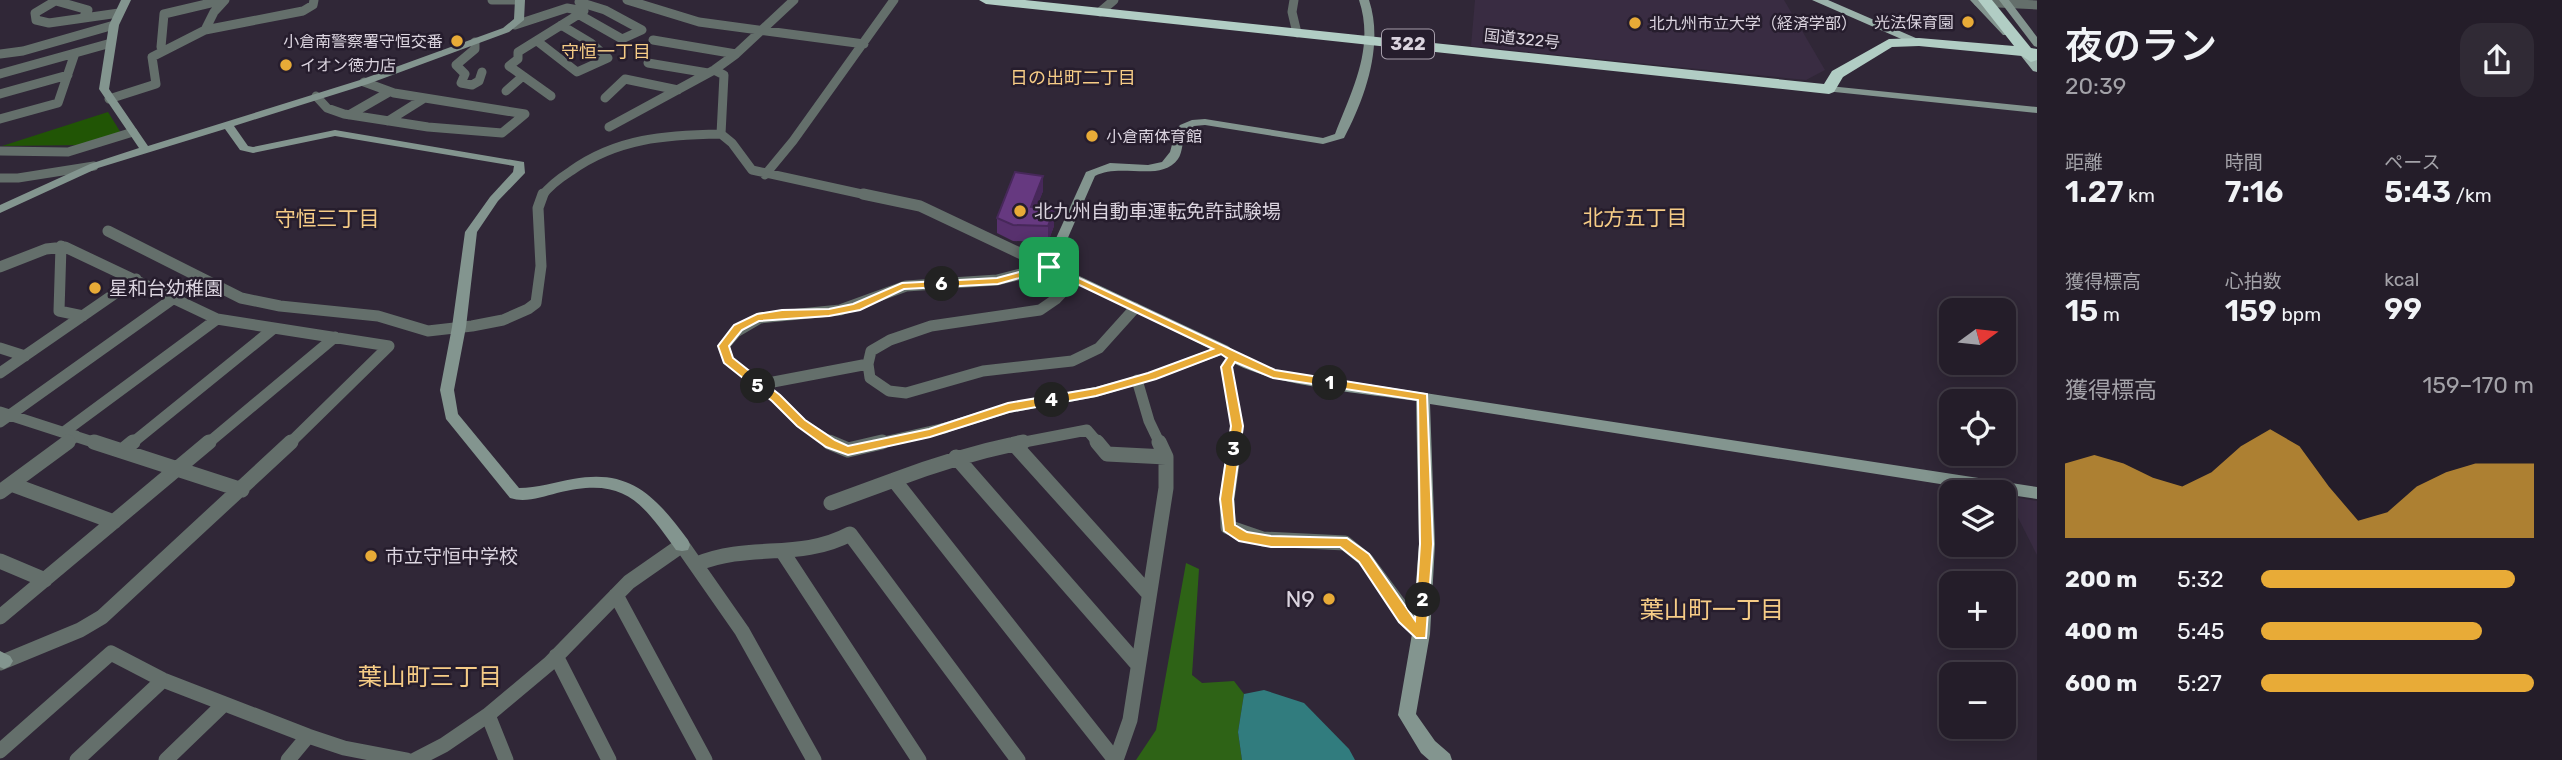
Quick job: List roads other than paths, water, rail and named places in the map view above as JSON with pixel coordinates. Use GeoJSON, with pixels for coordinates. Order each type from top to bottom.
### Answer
{"type":"FeatureCollection","features":[{"type":"Feature","properties":{"kind":"highway","name":"国道322号"},"geometry":{"type":"LineString","coordinates":[[988,0],[1040,3],[1100,12],[1829,89]]}},
{"type":"Feature","properties":{"kind":"highway"},"geometry":{"type":"LineString","coordinates":[[1978,1],[2002,3]]}},
{"type":"Feature","properties":{"kind":"highway"},"geometry":{"type":"LineString","coordinates":[[2002,3],[2034,50]]}},
{"type":"Feature","properties":{"kind":"highway"},"geometry":{"type":"LineString","coordinates":[[2002,3],[2037,68]]}},
{"type":"Feature","properties":{"kind":"highway"},"geometry":{"type":"LineString","coordinates":[[1829,89],[1837,74],[1881,46],[1899,42],[2034,50]]}},
{"type":"Feature","properties":{"kind":"main road"},"geometry":{"type":"LineString","coordinates":[[1818,0],[1919,42]]}},
{"type":"Feature","properties":{"kind":"main road"},"geometry":{"type":"LineString","coordinates":[[1829,0],[1919,42]]}},
{"type":"Feature","properties":{"kind":"main road"},"geometry":{"type":"LineString","coordinates":[[2034,50],[2037,68]]}},
{"type":"Feature","properties":{"kind":"street"},"geometry":{"type":"LineString","coordinates":[[83,18],[88,10],[57,0],[35,13],[36,20],[50,23],[119,13]]}},
{"type":"Feature","properties":{"kind":"street"},"geometry":{"type":"LineString","coordinates":[[126,0],[114,25],[104,89],[145,149]]}},
{"type":"Feature","properties":{"kind":"street"},"geometry":{"type":"LineString","coordinates":[[205,30],[224,0]]}},
{"type":"Feature","properties":{"kind":"street"},"geometry":{"type":"LineString","coordinates":[[164,50],[161,47],[164,14],[224,0]]}},
{"type":"Feature","properties":{"kind":"street"},"geometry":{"type":"LineString","coordinates":[[109,99],[156,84],[152,57],[205,30],[298,12],[313,5],[314,0]]}},
{"type":"Feature","properties":{"kind":"street"},"geometry":{"type":"LineString","coordinates":[[492,0],[520,0],[520,16],[515,25]]}},
{"type":"Feature","properties":{"kind":"street"},"geometry":{"type":"LineString","coordinates":[[578,14],[622,38],[642,30],[605,10],[579,2],[583,0]]}},
{"type":"Feature","properties":{"kind":"street"},"geometry":{"type":"LineString","coordinates":[[626,0],[676,17],[864,44]]}},
{"type":"Feature","properties":{"kind":"street"},"geometry":{"type":"LineString","coordinates":[[609,127],[711,72],[736,54],[794,0]]}},
{"type":"Feature","properties":{"kind":"street"},"geometry":{"type":"LineString","coordinates":[[765,175],[793,141],[894,0]]}},
{"type":"Feature","properties":{"kind":"street"},"geometry":{"type":"LineString","coordinates":[[973,0],[988,0]]}},
{"type":"Feature","properties":{"kind":"street"},"geometry":{"type":"LineString","coordinates":[[1100,12],[1114,0]]}},
{"type":"Feature","properties":{"kind":"street"},"geometry":{"type":"LineString","coordinates":[[1294,0],[1292,12],[1297,33]]}},
{"type":"Feature","properties":{"kind":"street"},"geometry":{"type":"LineString","coordinates":[[1049,267],[1090,174],[1098,168],[1121,164],[1144,167],[1166,164],[1172,159],[1180,128],[1185,124],[1205,122],[1323,141],[1337,139],[1371,48],[1371,22],[1364,0]]}},
{"type":"Feature","properties":{"kind":"street"},"geometry":{"type":"LineString","coordinates":[[1978,1],[2034,50]]}},
{"type":"Feature","properties":{"kind":"street"},"geometry":{"type":"LineString","coordinates":[[2002,3],[2037,5]]}},
{"type":"Feature","properties":{"kind":"street"},"geometry":{"type":"LineString","coordinates":[[0,209],[94,166],[364,82],[515,25],[530,23],[574,6],[584,10],[518,52],[518,59],[509,66],[551,96]]}},
{"type":"Feature","properties":{"kind":"street"},"geometry":{"type":"LineString","coordinates":[[0,54],[23,51],[114,25]]}},
{"type":"Feature","properties":{"kind":"street"},"geometry":{"type":"LineString","coordinates":[[537,41],[577,72],[608,58],[591,43],[561,26]]}},
{"type":"Feature","properties":{"kind":"street"},"geometry":{"type":"LineString","coordinates":[[653,40],[736,54]]}},
{"type":"Feature","properties":{"kind":"street"},"geometry":{"type":"LineString","coordinates":[[475,42],[475,49],[456,65],[465,74],[461,83],[472,85],[479,81],[482,72]]}},
{"type":"Feature","properties":{"kind":"street"},"geometry":{"type":"LineString","coordinates":[[0,74],[111,43]]}},
{"type":"Feature","properties":{"kind":"street"},"geometry":{"type":"LineString","coordinates":[[0,119],[56,105],[75,53]]}},
{"type":"Feature","properties":{"kind":"street"},"geometry":{"type":"LineString","coordinates":[[648,63],[724,75],[721,134]]}},
{"type":"Feature","properties":{"kind":"street"},"geometry":{"type":"LineString","coordinates":[[0,94],[68,75]]}},
{"type":"Feature","properties":{"kind":"street"},"geometry":{"type":"LineString","coordinates":[[506,91],[523,76]]}},
{"type":"Feature","properties":{"kind":"street"},"geometry":{"type":"LineString","coordinates":[[605,98],[625,79],[678,90]]}},
{"type":"Feature","properties":{"kind":"street"},"geometry":{"type":"LineString","coordinates":[[316,96],[327,108],[349,115],[502,133],[525,114],[424,99],[389,92],[364,82]]}},
{"type":"Feature","properties":{"kind":"street"},"geometry":{"type":"LineString","coordinates":[[1829,89],[2037,110]]}},
{"type":"Feature","properties":{"kind":"street"},"geometry":{"type":"LineString","coordinates":[[349,115],[389,92]]}},
{"type":"Feature","properties":{"kind":"street"},"geometry":{"type":"LineString","coordinates":[[388,121],[424,99]]}},
{"type":"Feature","properties":{"kind":"street"},"geometry":{"type":"LineString","coordinates":[[227,124],[244,148],[253,150],[335,133],[520,164],[519,173],[494,199],[471,232],[447,401],[452,415],[511,491],[521,495],[579,482],[607,482],[627,487],[648,500],[697,565],[741,631],[814,760]]}},
{"type":"Feature","properties":{"kind":"street"},"geometry":{"type":"LineString","coordinates":[[0,151],[68,152],[133,132]]}},
{"type":"Feature","properties":{"kind":"street"},"geometry":{"type":"LineString","coordinates":[[108,232],[241,298],[263,304],[397,320],[430,332],[511,317],[536,303],[540,246],[538,204],[547,189],[592,155],[633,139],[660,135],[721,134],[732,143],[752,170],[765,175],[920,206],[1273,374],[2037,493]]}},
{"type":"Feature","properties":{"kind":"street"},"geometry":{"type":"LineString","coordinates":[[0,178],[18,178],[94,166]]}},
{"type":"Feature","properties":{"kind":"street"},"geometry":{"type":"LineString","coordinates":[[0,187],[18,178]]}},
{"type":"Feature","properties":{"kind":"street"},"geometry":{"type":"LineString","coordinates":[[0,267],[61,246],[217,319],[389,346],[242,490],[102,617],[80,630],[1,661]]}},
{"type":"Feature","properties":{"kind":"street"},"geometry":{"type":"LineString","coordinates":[[61,246],[59,311],[83,316]]}},
{"type":"Feature","properties":{"kind":"street"},"geometry":{"type":"LineString","coordinates":[[1049,267],[998,281],[902,286],[856,307],[757,318],[738,327],[724,346],[728,360],[776,398],[801,423],[830,443],[848,450],[945,428],[1008,408],[1096,392],[1228,353]]}},
{"type":"Feature","properties":{"kind":"street"},"geometry":{"type":"LineString","coordinates":[[0,373],[136,279]]}},
{"type":"Feature","properties":{"kind":"street"},"geometry":{"type":"LineString","coordinates":[[1074,281],[1040,310],[921,329],[886,341],[872,351],[868,364],[870,378],[882,389],[897,393],[921,391],[969,374],[1002,367],[1062,362],[1086,356],[1110,337],[1135,308]]}},
{"type":"Feature","properties":{"kind":"street"},"geometry":{"type":"LineString","coordinates":[[3,416],[174,298]]}},
{"type":"Feature","properties":{"kind":"street"},"geometry":{"type":"LineString","coordinates":[[6,488],[70,434],[217,319]]}},
{"type":"Feature","properties":{"kind":"street"},"geometry":{"type":"LineString","coordinates":[[122,451],[273,328]]}},
{"type":"Feature","properties":{"kind":"street"},"geometry":{"type":"LineString","coordinates":[[0,617],[335,337]]}},
{"type":"Feature","properties":{"kind":"street"},"geometry":{"type":"LineString","coordinates":[[0,348],[24,356]]}},
{"type":"Feature","properties":{"kind":"street"},"geometry":{"type":"LineString","coordinates":[[1228,353],[1226,367],[1237,426],[1227,499],[1228,527],[1244,537],[1271,542],[1343,542],[1364,558],[1404,618],[1421,634]]}},
{"type":"Feature","properties":{"kind":"street"},"geometry":{"type":"LineString","coordinates":[[757,385],[868,364]]}},
{"type":"Feature","properties":{"kind":"street"},"geometry":{"type":"LineString","coordinates":[[1116,760],[1129,720],[1166,488],[1166,457],[1149,421],[1137,380]]}},
{"type":"Feature","properties":{"kind":"street"},"geometry":{"type":"LineString","coordinates":[[1423,397],[1427,544],[1421,634],[1407,715],[1428,747],[1443,760]]}},
{"type":"Feature","properties":{"kind":"street"},"geometry":{"type":"LineString","coordinates":[[3,416],[70,434],[242,490]]}},
{"type":"Feature","properties":{"kind":"street"},"geometry":{"type":"LineString","coordinates":[[831,503],[956,457],[977,455],[1014,444],[1087,430],[1107,454],[1166,457]]}},
{"type":"Feature","properties":{"kind":"street"},"geometry":{"type":"LineString","coordinates":[[1014,444],[1149,594]]}},
{"type":"Feature","properties":{"kind":"street"},"geometry":{"type":"LineString","coordinates":[[956,457],[1138,665]]}},
{"type":"Feature","properties":{"kind":"street"},"geometry":{"type":"LineString","coordinates":[[894,480],[1116,760]]}},
{"type":"Feature","properties":{"kind":"street"},"geometry":{"type":"LineString","coordinates":[[6,488],[114,522]]}},
{"type":"Feature","properties":{"kind":"street"},"geometry":{"type":"LineString","coordinates":[[697,565],[713,556],[733,551],[782,551],[826,546],[850,534],[1018,760]]}},
{"type":"Feature","properties":{"kind":"street"},"geometry":{"type":"LineString","coordinates":[[415,760],[444,745],[488,715],[556,656],[638,574],[681,545]]}},
{"type":"Feature","properties":{"kind":"street"},"geometry":{"type":"LineString","coordinates":[[782,551],[919,760]]}},
{"type":"Feature","properties":{"kind":"street"},"geometry":{"type":"LineString","coordinates":[[0,561],[45,580]]}},
{"type":"Feature","properties":{"kind":"street"},"geometry":{"type":"LineString","coordinates":[[616,594],[705,760]]}},
{"type":"Feature","properties":{"kind":"street"},"geometry":{"type":"LineString","coordinates":[[0,751],[111,653],[163,680],[308,736],[344,748],[407,760]]}},
{"type":"Feature","properties":{"kind":"street"},"geometry":{"type":"LineString","coordinates":[[556,656],[609,760]]}},
{"type":"Feature","properties":{"kind":"street"},"geometry":{"type":"LineString","coordinates":[[77,760],[163,680]]}},
{"type":"Feature","properties":{"kind":"street"},"geometry":{"type":"LineString","coordinates":[[166,760],[224,704]]}},
{"type":"Feature","properties":{"kind":"street"},"geometry":{"type":"LineString","coordinates":[[488,715],[506,760]]}},
{"type":"Feature","properties":{"kind":"street"},"geometry":{"type":"LineString","coordinates":[[288,760],[308,736]]}},
{"type":"Feature","properties":{"kind":"place","name":"光法保育園"},"geometry":{"type":"Point","coordinates":[1968,22]}},
{"type":"Feature","properties":{"kind":"place","name":"北九州市立大学（経済学部）"},"geometry":{"type":"Point","coordinates":[1635,23]}},
{"type":"Feature","properties":{"kind":"place","name":"小倉南警察署守恒交番"},"geometry":{"type":"Point","coordinates":[457,41]}},
{"type":"Feature","properties":{"kind":"place","name":"イオン徳力店"},"geometry":{"type":"Point","coordinates":[286,65]}},
{"type":"Feature","properties":{"kind":"place","name":"小倉南体育館"},"geometry":{"type":"Point","coordinates":[1092,136]}},
{"type":"Feature","properties":{"kind":"place","name":"北九州自動車運転免許試験場"},"geometry":{"type":"Point","coordinates":[1020,211]}},
{"type":"Feature","properties":{"kind":"place","name":"星和台幼稚園"},"geometry":{"type":"Point","coordinates":[95,288]}},
{"type":"Feature","properties":{"kind":"place","name":"市立守恒中学校"},"geometry":{"type":"Point","coordinates":[371,556]}},
{"type":"Feature","properties":{"kind":"place","name":"N9"},"geometry":{"type":"Point","coordinates":[1329,599]}},
{"type":"Feature","properties":{"kind":"district","name":"守恒一丁目"},"geometry":{"type":"Point","coordinates":[606,52]}},
{"type":"Feature","properties":{"kind":"district","name":"日の出町二丁目"},"geometry":{"type":"Point","coordinates":[1073,78]}},
{"type":"Feature","properties":{"kind":"district","name":"北方五丁目"},"geometry":{"type":"Point","coordinates":[1635,217]}},
{"type":"Feature","properties":{"kind":"district","name":"守恒三丁目"},"geometry":{"type":"Point","coordinates":[327,218]}},
{"type":"Feature","properties":{"kind":"district","name":"葉山町一丁目"},"geometry":{"type":"Point","coordinates":[1712,610]}},
{"type":"Feature","properties":{"kind":"district","name":"葉山町三丁目"},"geometry":{"type":"Point","coordinates":[430,677]}}]}
